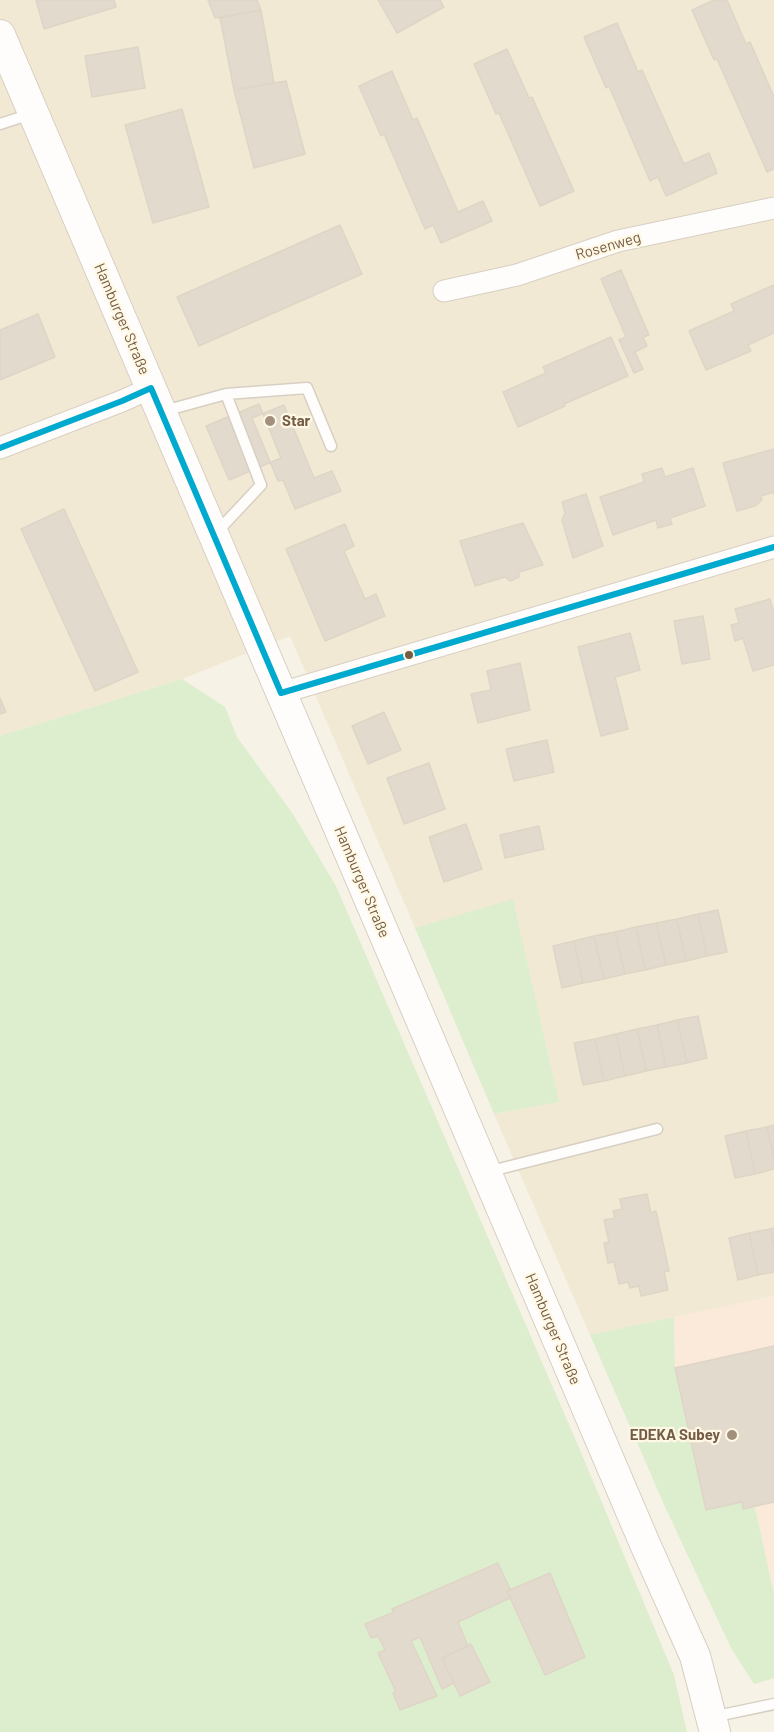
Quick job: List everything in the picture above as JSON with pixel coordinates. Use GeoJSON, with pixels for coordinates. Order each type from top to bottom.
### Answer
{"type":"FeatureCollection","features":[{"type":"Feature","properties":{"kind":"main road","name":"Hamburger Straße"},"geometry":{"type":"LineString","coordinates":[[0,35],[645,1544],[695,1656],[714,1725]]}},
{"type":"Feature","properties":{"kind":"street","name":"Rosenweg"},"geometry":{"type":"LineString","coordinates":[[444,291],[517,275],[618,241],[774,208]]}},
{"type":"Feature","properties":{"kind":"street"},"geometry":{"type":"LineString","coordinates":[[0,448],[122,401],[156,400]]}},
{"type":"Feature","properties":{"kind":"street"},"geometry":{"type":"LineString","coordinates":[[281,693],[774,547]]}},
{"type":"Feature","properties":{"kind":"lane"},"geometry":{"type":"LineString","coordinates":[[0,124],[34,113]]}},
{"type":"Feature","properties":{"kind":"lane"},"geometry":{"type":"LineString","coordinates":[[156,400],[307,388],[331,446]]}},
{"type":"Feature","properties":{"kind":"lane"},"geometry":{"type":"LineString","coordinates":[[214,535],[261,484],[226,394]]}},
{"type":"Feature","properties":{"kind":"lane"},"geometry":{"type":"LineString","coordinates":[[486,1173],[657,1129]]}},
{"type":"Feature","properties":{"kind":"lane"},"geometry":{"type":"LineString","coordinates":[[714,1725],[774,1704]]}},
{"type":"Feature","properties":{"kind":"shaded area"},"geometry":{"type":"Polygon","coordinates":[[[0,0],[774,0],[774,1296],[590,1335],[494,1114],[559,1102],[513,900],[415,928],[290,636],[182,679],[0,736],[0,0]]]}},
{"type":"Feature","properties":{"kind":"shaded area","name":"EDEKA Subey"},"geometry":{"type":"Polygon","coordinates":[[[774,1296],[774,1593],[755,1507],[706,1510],[675,1368],[674,1317],[774,1296]]]}},
{"type":"Feature","properties":{"kind":"green space"},"geometry":{"type":"Polygon","coordinates":[[[182,679],[225,707],[237,737],[293,814],[336,886],[580,1450],[674,1675],[687,1732],[0,1732],[0,736],[182,679]]]}},
{"type":"Feature","properties":{"kind":"green space"},"geometry":{"type":"Polygon","coordinates":[[[513,899],[559,1102],[494,1114],[415,928],[513,899]]]}},
{"type":"Feature","properties":{"kind":"green space"},"geometry":{"type":"Polygon","coordinates":[[[674,1317],[675,1368],[706,1510],[742,1502],[743,1509],[755,1507],[774,1594],[774,1678],[754,1684],[731,1648],[666,1509],[590,1335],[674,1317]]]}},
{"type":"Feature","properties":{"kind":"building"},"geometry":{"type":"Polygon","coordinates":[[[36,0],[114,0],[116,7],[44,29],[36,0]]]}},
{"type":"Feature","properties":{"kind":"building"},"geometry":{"type":"Polygon","coordinates":[[[208,0],[257,0],[261,10],[215,18],[208,0]]]}},
{"type":"Feature","properties":{"kind":"building"},"geometry":{"type":"Polygon","coordinates":[[[378,0],[440,0],[444,7],[397,33],[378,0]]]}},
{"type":"Feature","properties":{"kind":"building"},"geometry":{"type":"Polygon","coordinates":[[[714,0],[727,0],[746,44],[750,42],[774,97],[774,169],[767,172],[717,59],[714,60],[692,10],[714,0]]]}},
{"type":"Feature","properties":{"kind":"building"},"geometry":{"type":"Polygon","coordinates":[[[261,10],[274,83],[234,90],[220,18],[261,10]]]}},
{"type":"Feature","properties":{"kind":"building"},"geometry":{"type":"Polygon","coordinates":[[[617,23],[638,72],[642,70],[684,164],[709,153],[717,173],[666,196],[658,177],[650,181],[609,86],[606,88],[584,37],[617,23]]]}},
{"type":"Feature","properties":{"kind":"building"},"geometry":{"type":"Polygon","coordinates":[[[138,47],[145,88],[92,97],[85,56],[138,47]]]}},
{"type":"Feature","properties":{"kind":"building"},"geometry":{"type":"Polygon","coordinates":[[[507,49],[529,98],[532,97],[574,191],[540,206],[499,113],[496,114],[474,64],[507,49]]]}},
{"type":"Feature","properties":{"kind":"building"},"geometry":{"type":"Polygon","coordinates":[[[392,71],[413,120],[417,118],[458,212],[483,201],[492,221],[441,243],[433,225],[425,229],[384,134],[381,136],[359,86],[392,71]]]}},
{"type":"Feature","properties":{"kind":"building"},"geometry":{"type":"Polygon","coordinates":[[[286,81],[305,154],[254,168],[234,90],[286,81]]]}},
{"type":"Feature","properties":{"kind":"building"},"geometry":{"type":"Polygon","coordinates":[[[182,109],[209,207],[153,223],[125,125],[182,109]]]}},
{"type":"Feature","properties":{"kind":"building"},"geometry":{"type":"Polygon","coordinates":[[[340,225],[362,274],[199,346],[177,297],[340,225]]]}},
{"type":"Feature","properties":{"kind":"building"},"geometry":{"type":"Polygon","coordinates":[[[621,270],[649,335],[643,337],[647,346],[635,352],[643,369],[634,373],[619,340],[626,337],[601,279],[621,270]]]}},
{"type":"Feature","properties":{"kind":"building"},"geometry":{"type":"Polygon","coordinates":[[[774,285],[774,333],[748,345],[751,351],[706,370],[689,331],[734,311],[731,304],[774,285]]]}},
{"type":"Feature","properties":{"kind":"building"},"geometry":{"type":"Polygon","coordinates":[[[38,314],[55,357],[0,380],[0,330],[38,314]]]}},
{"type":"Feature","properties":{"kind":"building"},"geometry":{"type":"Polygon","coordinates":[[[611,337],[628,376],[518,427],[503,392],[546,373],[543,367],[611,337]]]}},
{"type":"Feature","properties":{"kind":"building"},"geometry":{"type":"Polygon","coordinates":[[[259,404],[281,458],[229,480],[206,426],[259,404]]]}},
{"type":"Feature","properties":{"kind":"building"},"geometry":{"type":"Polygon","coordinates":[[[284,405],[314,478],[332,471],[341,491],[295,509],[283,480],[278,481],[252,418],[284,405]]]}},
{"type":"Feature","properties":{"kind":"building"},"geometry":{"type":"Polygon","coordinates":[[[774,449],[774,492],[761,496],[762,500],[755,506],[737,511],[723,463],[774,449]]]}},
{"type":"Feature","properties":{"kind":"building"},"geometry":{"type":"Polygon","coordinates":[[[662,468],[665,477],[693,468],[705,506],[670,518],[672,524],[658,528],[656,520],[613,535],[600,497],[644,482],[642,474],[662,468]]]}},
{"type":"Feature","properties":{"kind":"building"},"geometry":{"type":"Polygon","coordinates":[[[586,494],[603,546],[573,558],[562,520],[565,513],[562,502],[586,494]]]}},
{"type":"Feature","properties":{"kind":"building"},"geometry":{"type":"Polygon","coordinates":[[[64,509],[138,672],[95,691],[21,529],[64,509]]]}},
{"type":"Feature","properties":{"kind":"building"},"geometry":{"type":"Polygon","coordinates":[[[523,523],[543,565],[519,572],[519,577],[510,581],[505,577],[475,586],[460,541],[523,523]]]}},
{"type":"Feature","properties":{"kind":"building"},"geometry":{"type":"Polygon","coordinates":[[[345,524],[354,546],[344,551],[365,599],[376,594],[385,616],[325,641],[286,549],[345,524]]]}},
{"type":"Feature","properties":{"kind":"building"},"geometry":{"type":"Polygon","coordinates":[[[770,599],[774,613],[774,665],[753,671],[743,638],[735,641],[731,625],[739,623],[735,609],[770,599]]]}},
{"type":"Feature","properties":{"kind":"building"},"geometry":{"type":"Polygon","coordinates":[[[703,616],[710,659],[682,664],[674,621],[703,616]]]}},
{"type":"Feature","properties":{"kind":"building"},"geometry":{"type":"Polygon","coordinates":[[[630,633],[640,670],[615,677],[628,729],[601,736],[578,647],[630,633]]]}},
{"type":"Feature","properties":{"kind":"building"},"geometry":{"type":"Polygon","coordinates":[[[520,663],[530,710],[478,723],[471,694],[491,690],[487,671],[520,663]]]}},
{"type":"Feature","properties":{"kind":"building"},"geometry":{"type":"Polygon","coordinates":[[[0,698],[6,712],[0,714],[0,698]]]}},
{"type":"Feature","properties":{"kind":"building"},"geometry":{"type":"Polygon","coordinates":[[[384,712],[401,750],[368,764],[352,726],[384,712]]]}},
{"type":"Feature","properties":{"kind":"building"},"geometry":{"type":"Polygon","coordinates":[[[547,740],[554,772],[514,781],[506,749],[547,740]]]}},
{"type":"Feature","properties":{"kind":"building"},"geometry":{"type":"Polygon","coordinates":[[[429,763],[445,809],[404,824],[387,778],[429,763]]]}},
{"type":"Feature","properties":{"kind":"building"},"geometry":{"type":"Polygon","coordinates":[[[466,824],[482,869],[444,882],[429,837],[466,824]]]}},
{"type":"Feature","properties":{"kind":"building"},"geometry":{"type":"Polygon","coordinates":[[[539,826],[544,849],[505,858],[500,835],[539,826]]]}},
{"type":"Feature","properties":{"kind":"building"},"geometry":{"type":"Polygon","coordinates":[[[718,910],[727,952],[707,956],[698,914],[718,910]]]}},
{"type":"Feature","properties":{"kind":"building"},"geometry":{"type":"Polygon","coordinates":[[[698,914],[707,956],[686,961],[677,919],[698,914]]]}},
{"type":"Feature","properties":{"kind":"building"},"geometry":{"type":"Polygon","coordinates":[[[677,919],[686,961],[666,965],[656,923],[677,919]]]}},
{"type":"Feature","properties":{"kind":"building"},"geometry":{"type":"Polygon","coordinates":[[[656,923],[666,965],[645,970],[636,927],[656,923]]]}},
{"type":"Feature","properties":{"kind":"building"},"geometry":{"type":"Polygon","coordinates":[[[636,927],[645,970],[625,974],[615,932],[636,927]]]}},
{"type":"Feature","properties":{"kind":"building"},"geometry":{"type":"Polygon","coordinates":[[[615,932],[625,974],[604,979],[594,936],[615,932]]]}},
{"type":"Feature","properties":{"kind":"building"},"geometry":{"type":"Polygon","coordinates":[[[594,936],[604,979],[583,983],[574,941],[594,936]]]}},
{"type":"Feature","properties":{"kind":"building"},"geometry":{"type":"Polygon","coordinates":[[[574,941],[583,983],[562,988],[553,946],[574,941]]]}},
{"type":"Feature","properties":{"kind":"building"},"geometry":{"type":"Polygon","coordinates":[[[698,1016],[707,1058],[687,1063],[677,1020],[698,1016]]]}},
{"type":"Feature","properties":{"kind":"building"},"geometry":{"type":"Polygon","coordinates":[[[677,1020],[687,1063],[666,1067],[657,1025],[677,1020]]]}},
{"type":"Feature","properties":{"kind":"building"},"geometry":{"type":"Polygon","coordinates":[[[657,1025],[666,1067],[646,1071],[637,1029],[657,1025]]]}},
{"type":"Feature","properties":{"kind":"building"},"geometry":{"type":"Polygon","coordinates":[[[637,1029],[646,1071],[625,1076],[616,1034],[637,1029]]]}},
{"type":"Feature","properties":{"kind":"building"},"geometry":{"type":"Polygon","coordinates":[[[616,1034],[625,1076],[604,1081],[595,1039],[616,1034]]]}},
{"type":"Feature","properties":{"kind":"building"},"geometry":{"type":"Polygon","coordinates":[[[595,1039],[604,1081],[583,1085],[574,1043],[595,1039]]]}},
{"type":"Feature","properties":{"kind":"building"},"geometry":{"type":"Polygon","coordinates":[[[774,1125],[774,1159],[767,1127],[774,1125]]]}},
{"type":"Feature","properties":{"kind":"building"},"geometry":{"type":"Polygon","coordinates":[[[767,1127],[774,1169],[755,1174],[746,1131],[767,1127]]]}},
{"type":"Feature","properties":{"kind":"building"},"geometry":{"type":"Polygon","coordinates":[[[746,1131],[755,1174],[735,1178],[725,1136],[746,1131]]]}},
{"type":"Feature","properties":{"kind":"building"},"geometry":{"type":"Polygon","coordinates":[[[647,1194],[651,1213],[656,1211],[669,1271],[664,1272],[668,1290],[641,1296],[639,1286],[630,1288],[628,1282],[619,1284],[614,1262],[608,1263],[604,1243],[609,1242],[604,1220],[615,1218],[613,1211],[622,1209],[620,1199],[647,1194]]]}},
{"type":"Feature","properties":{"kind":"building"},"geometry":{"type":"Polygon","coordinates":[[[774,1228],[774,1247],[770,1229],[774,1228]]]}},
{"type":"Feature","properties":{"kind":"building"},"geometry":{"type":"Polygon","coordinates":[[[770,1229],[774,1247],[774,1272],[758,1275],[749,1233],[770,1229]]]}},
{"type":"Feature","properties":{"kind":"building"},"geometry":{"type":"Polygon","coordinates":[[[749,1233],[758,1275],[738,1280],[729,1238],[749,1233]]]}},
{"type":"Feature","properties":{"kind":"building","name":"EDEKA Subey"},"geometry":{"type":"Polygon","coordinates":[[[774,1346],[774,1502],[743,1509],[742,1502],[706,1510],[675,1368],[774,1346]]]}},
{"type":"Feature","properties":{"kind":"building"},"geometry":{"type":"Polygon","coordinates":[[[498,1563],[510,1589],[507,1591],[510,1598],[458,1622],[468,1646],[442,1658],[454,1683],[442,1689],[420,1637],[411,1641],[437,1696],[400,1710],[393,1693],[396,1692],[378,1653],[385,1650],[378,1636],[371,1638],[365,1624],[394,1612],[392,1609],[498,1563]]]}},
{"type":"Feature","properties":{"kind":"building"},"geometry":{"type":"Polygon","coordinates":[[[550,1573],[585,1657],[545,1675],[507,1591],[550,1573]]]}},
{"type":"Feature","properties":{"kind":"building"},"geometry":{"type":"Polygon","coordinates":[[[471,1644],[490,1682],[460,1696],[442,1658],[471,1644]]]}},
{"type":"Feature","properties":{"kind":"transit line"},"geometry":{"type":"LineString","coordinates":[[0,448],[151,388],[281,693],[774,547]]}},
{"type":"Feature","properties":{"kind":"place","name":"Star"},"geometry":{"type":"Point","coordinates":[270,421]}},
{"type":"Feature","properties":{"kind":"place","name":"EDEKA Subey"},"geometry":{"type":"Point","coordinates":[732,1435]}}]}
